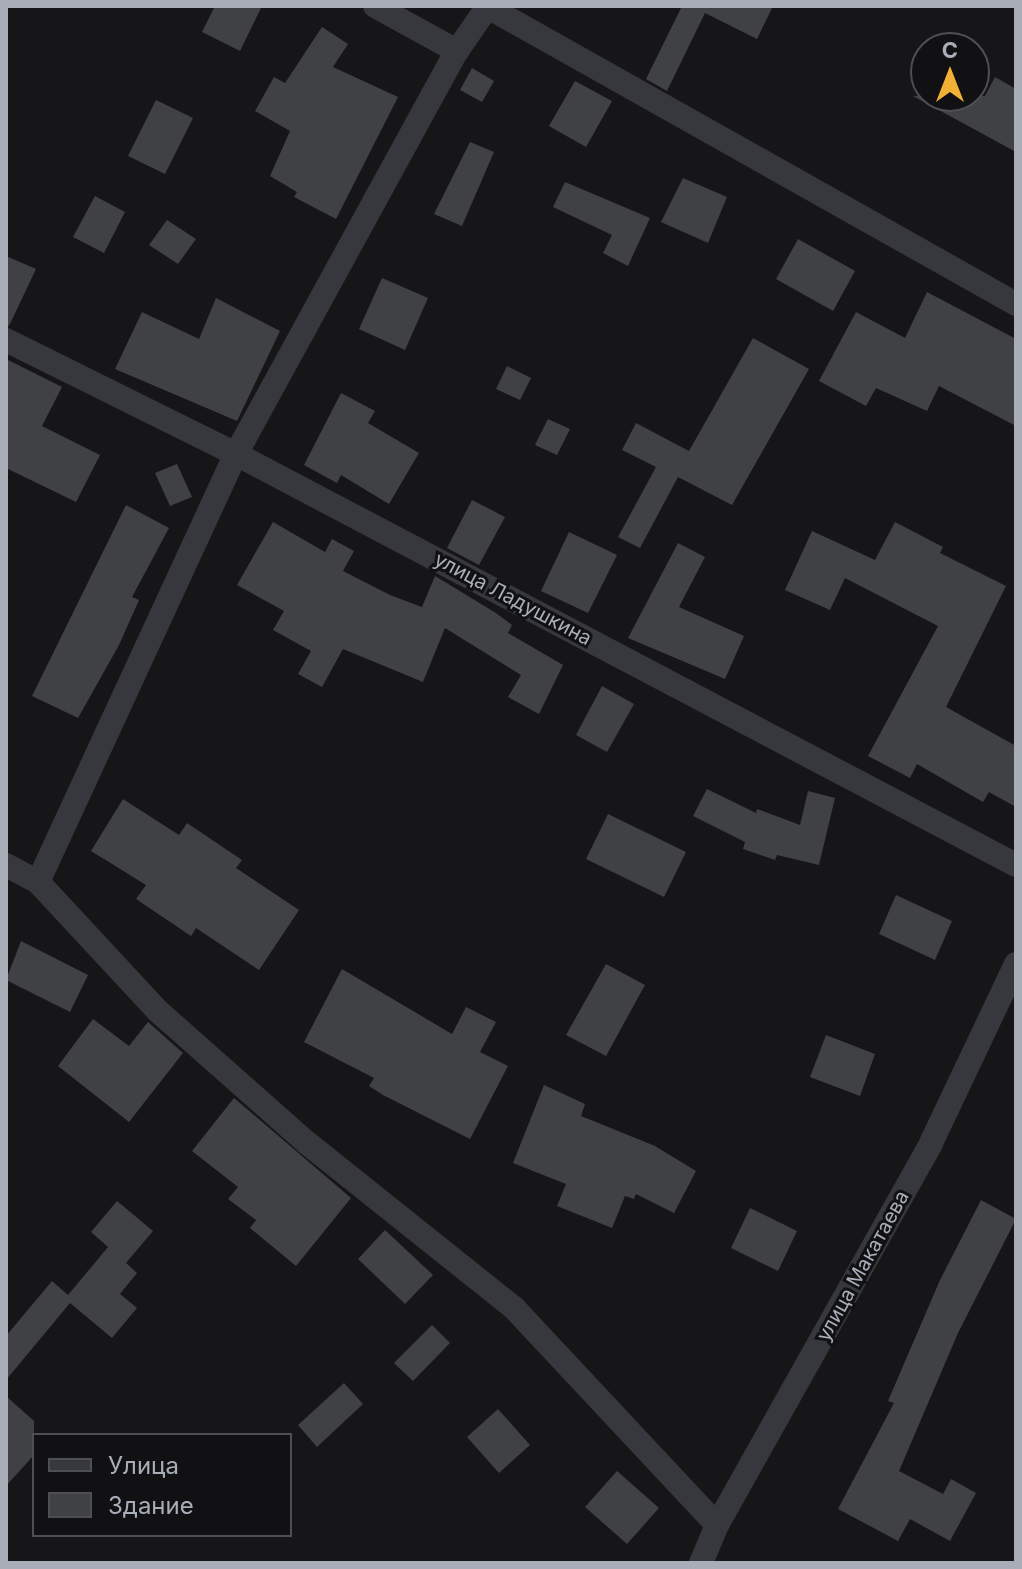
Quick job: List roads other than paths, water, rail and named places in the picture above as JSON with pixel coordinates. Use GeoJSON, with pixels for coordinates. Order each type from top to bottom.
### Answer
{"type":"FeatureCollection","features":[{"type":"Feature","properties":{"kind":"street"},"geometry":{"type":"LineString","coordinates":[[375,6],[457,51]]}},
{"type":"Feature","properties":{"kind":"street"},"geometry":{"type":"LineString","coordinates":[[38,882],[236,454],[457,51],[488,6],[682,121],[1016,304]]}},
{"type":"Feature","properties":{"kind":"street","name":"улица Ладушкина"},"geometry":{"type":"LineString","coordinates":[[6,340],[236,454],[1016,865]]}},
{"type":"Feature","properties":{"kind":"street"},"geometry":{"type":"LineString","coordinates":[[6,865],[38,882],[159,1012],[306,1142],[514,1308],[717,1525]]}},
{"type":"Feature","properties":{"kind":"street","name":"улица Макатаева"},"geometry":{"type":"LineString","coordinates":[[701,1563],[717,1525],[931,1143],[1016,964]]}}]}
